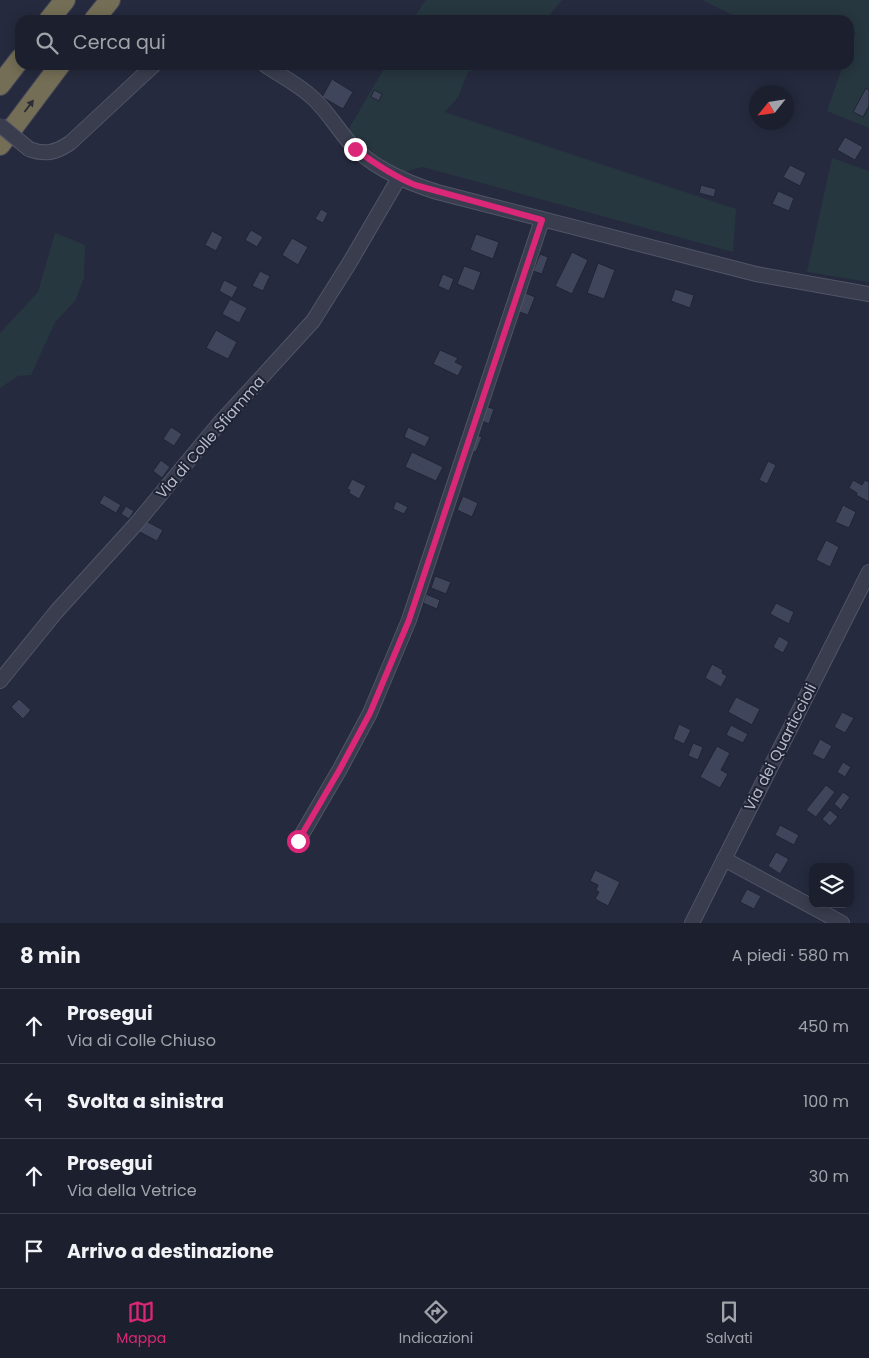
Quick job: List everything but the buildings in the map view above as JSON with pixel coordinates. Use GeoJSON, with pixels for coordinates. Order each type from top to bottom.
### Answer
{"type":"FeatureCollection","features":[{"type":"Feature","properties":{"kind":"highway"},"geometry":{"type":"LineString","coordinates":[[53,15],[65,0]]}},
{"type":"Feature","properties":{"kind":"highway"},"geometry":{"type":"LineString","coordinates":[[98,15],[110,0]]}},
{"type":"Feature","properties":{"kind":"highway"},"geometry":{"type":"LineString","coordinates":[[0,85],[15,65]]}},
{"type":"Feature","properties":{"kind":"highway"},"geometry":{"type":"LineString","coordinates":[[0,145],[56,70]]}},
{"type":"Feature","properties":{"kind":"street"},"geometry":{"type":"LineString","coordinates":[[0,125],[29,149],[39,153],[60,150],[70,144],[149,70]]}},
{"type":"Feature","properties":{"kind":"street"},"geometry":{"type":"LineString","coordinates":[[272,70],[311,96],[324,109],[355,149],[399,178],[437,192],[756,274],[869,294]]}},
{"type":"Feature","properties":{"kind":"street","name":"Via di Colle Sfiamma"},"geometry":{"type":"LineString","coordinates":[[0,681],[56,612],[136,524],[217,426],[313,321],[399,178]]}},
{"type":"Feature","properties":{"kind":"street"},"geometry":{"type":"LineString","coordinates":[[298,841],[370,713],[409,620],[542,220]]}},
{"type":"Feature","properties":{"kind":"street","name":"Via dei Quarticcioli"},"geometry":{"type":"LineString","coordinates":[[692,923],[869,572]]}},
{"type":"Feature","properties":{"kind":"street"},"geometry":{"type":"LineString","coordinates":[[724,860],[842,923]]}},
{"type":"Feature","properties":{"kind":"shaded area"},"geometry":{"type":"Polygon","coordinates":[[[426,0],[562,0],[549,15],[416,15],[426,0]]]}},
{"type":"Feature","properties":{"kind":"shaded area"},"geometry":{"type":"Polygon","coordinates":[[[702,0],[869,0],[869,90],[866,89],[854,112],[863,117],[869,106],[869,128],[827,111],[841,70],[854,70],[854,36],[856,33],[854,32],[854,15],[733,15],[702,0]]]}},
{"type":"Feature","properties":{"kind":"shaded area"},"geometry":{"type":"Polygon","coordinates":[[[383,70],[475,70],[468,72],[458,97],[445,112],[736,209],[733,252],[423,167],[400,173],[347,132],[383,70]]]}},
{"type":"Feature","properties":{"kind":"shaded area"},"geometry":{"type":"Polygon","coordinates":[[[832,158],[869,171],[869,282],[807,272],[832,158]]]}},
{"type":"Feature","properties":{"kind":"shaded area"},"geometry":{"type":"Polygon","coordinates":[[[55,233],[85,245],[84,278],[75,301],[55,322],[31,375],[18,376],[0,388],[0,333],[38,292],[55,233]]]}},
{"type":"Feature","properties":{"kind":"route"},"geometry":{"type":"LineString","coordinates":[[298,841],[370,713],[409,620],[542,220],[415,185],[399,178],[355,149]]}}]}
